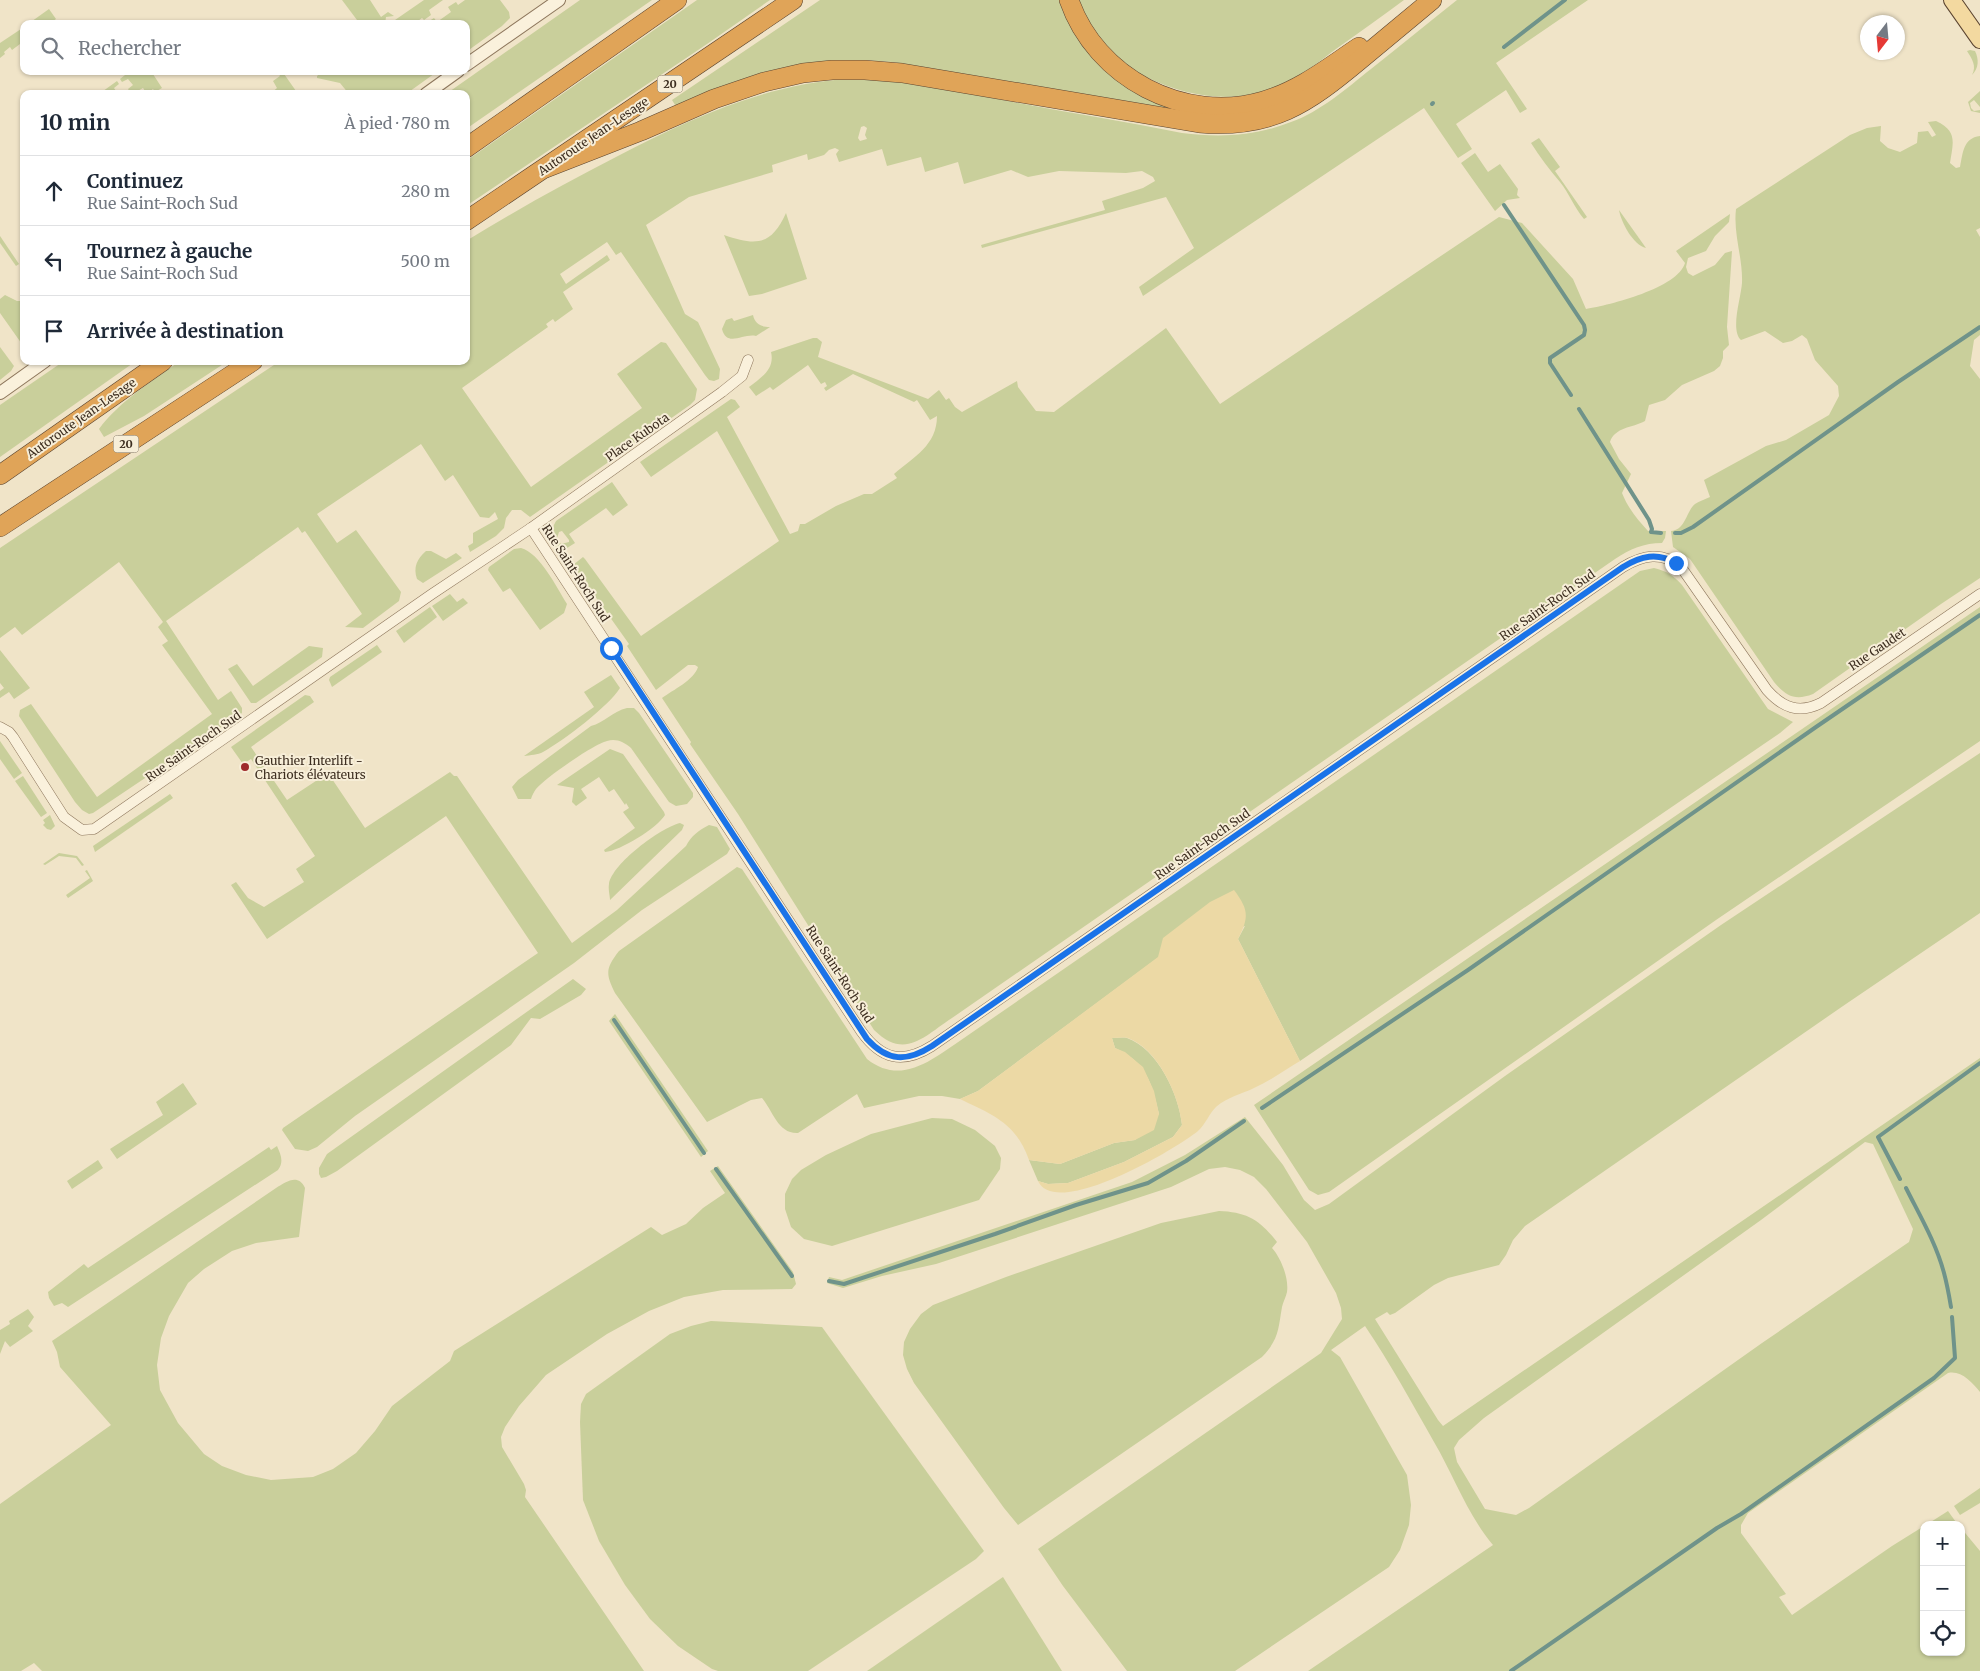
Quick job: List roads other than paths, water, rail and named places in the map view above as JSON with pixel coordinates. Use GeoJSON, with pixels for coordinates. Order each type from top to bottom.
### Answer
{"type":"FeatureCollection","features":[{"type":"Feature","properties":{"kind":"highway"},"geometry":{"type":"LineString","coordinates":[[470,145],[677,0]]}},
{"type":"Feature","properties":{"kind":"highway","name":"Autoroute Jean-Lesage"},"geometry":{"type":"LineString","coordinates":[[470,218],[793,0]]}},
{"type":"Feature","properties":{"kind":"highway"},"geometry":{"type":"LineString","coordinates":[[1069,0],[1077,20],[1094,46],[1111,64],[1133,81],[1158,94],[1180,102],[1226,107],[1262,102],[1288,92],[1310,80],[1430,0]]}},
{"type":"Feature","properties":{"kind":"highway"},"geometry":{"type":"LineString","coordinates":[[546,168],[641,131],[729,93],[786,77],[824,70],[865,70],[902,73],[1199,124],[1251,122],[1285,112],[1320,92],[1430,0]]}},
{"type":"Feature","properties":{"kind":"highway","name":"Autoroute Jean-Lesage"},"geometry":{"type":"LineString","coordinates":[[0,475],[156,365]]}},
{"type":"Feature","properties":{"kind":"highway","name":"20"},"geometry":{"type":"LineString","coordinates":[[0,527],[246,365]]}},
{"type":"Feature","properties":{"kind":"main road"},"geometry":{"type":"LineString","coordinates":[[1952,0],[1980,40]]}},
{"type":"Feature","properties":{"kind":"street"},"geometry":{"type":"LineString","coordinates":[[470,62],[559,0]]}},
{"type":"Feature","properties":{"kind":"street"},"geometry":{"type":"LineString","coordinates":[[432,90],[452,75]]}},
{"type":"Feature","properties":{"kind":"street","name":"Place Kubota"},"geometry":{"type":"LineString","coordinates":[[531,528],[736,382],[744,371],[748,360]]}},
{"type":"Feature","properties":{"kind":"street"},"geometry":{"type":"LineString","coordinates":[[0,393],[39,365]]}},
{"type":"Feature","properties":{"kind":"street","name":"Rue Saint-Roch Sud"},"geometry":{"type":"LineString","coordinates":[[0,727],[9,732],[13,737],[64,817],[82,830],[94,829],[432,594],[531,528],[861,1031],[878,1050],[899,1058],[916,1055],[932,1046],[1591,590],[1639,559],[1660,556],[1671,560],[1681,567],[1768,690],[1784,706]]}},
{"type":"Feature","properties":{"kind":"street","name":"Rue Gaudet"},"geometry":{"type":"LineString","coordinates":[[1784,706],[1803,709],[1821,703],[1980,594]]}},
{"type":"Feature","properties":{"kind":"waterway"},"geometry":{"type":"LineString","coordinates":[[1504,47],[1565,0]]}},
{"type":"Feature","properties":{"kind":"waterway"},"geometry":{"type":"LineString","coordinates":[[1504,205],[1584,325],[1584,335],[1550,358],[1550,363],[1571,395]]}},
{"type":"Feature","properties":{"kind":"waterway"},"geometry":{"type":"LineString","coordinates":[[1675,533],[1681,533],[1693,527],[1898,382],[1980,327]]}},
{"type":"Feature","properties":{"kind":"waterway"},"geometry":{"type":"LineString","coordinates":[[1579,409],[1649,520],[1651,532],[1661,533]]}},
{"type":"Feature","properties":{"kind":"waterway"},"geometry":{"type":"LineString","coordinates":[[1262,1108],[1468,970],[1980,615]]}},
{"type":"Feature","properties":{"kind":"waterway"},"geometry":{"type":"LineString","coordinates":[[614,1020],[704,1153]]}},
{"type":"Feature","properties":{"kind":"waterway"},"geometry":{"type":"LineString","coordinates":[[1900,1179],[1878,1137],[1980,1063]]}},
{"type":"Feature","properties":{"kind":"waterway"},"geometry":{"type":"LineString","coordinates":[[829,1281],[844,1284],[1076,1205],[1148,1183],[1186,1161],[1244,1121]]}},
{"type":"Feature","properties":{"kind":"waterway"},"geometry":{"type":"LineString","coordinates":[[716,1169],[792,1276]]}},
{"type":"Feature","properties":{"kind":"waterway"},"geometry":{"type":"LineString","coordinates":[[1906,1188],[1937,1251],[1951,1307]]}},
{"type":"Feature","properties":{"kind":"waterway"},"geometry":{"type":"LineString","coordinates":[[1511,1671],[1717,1528],[1741,1514],[1934,1378],[1955,1358],[1952,1317]]}},
{"type":"Feature","properties":{"kind":"place","name":"Gauthier Interlift - Chariots élévateurs"},"geometry":{"type":"Point","coordinates":[245,767]}}]}
